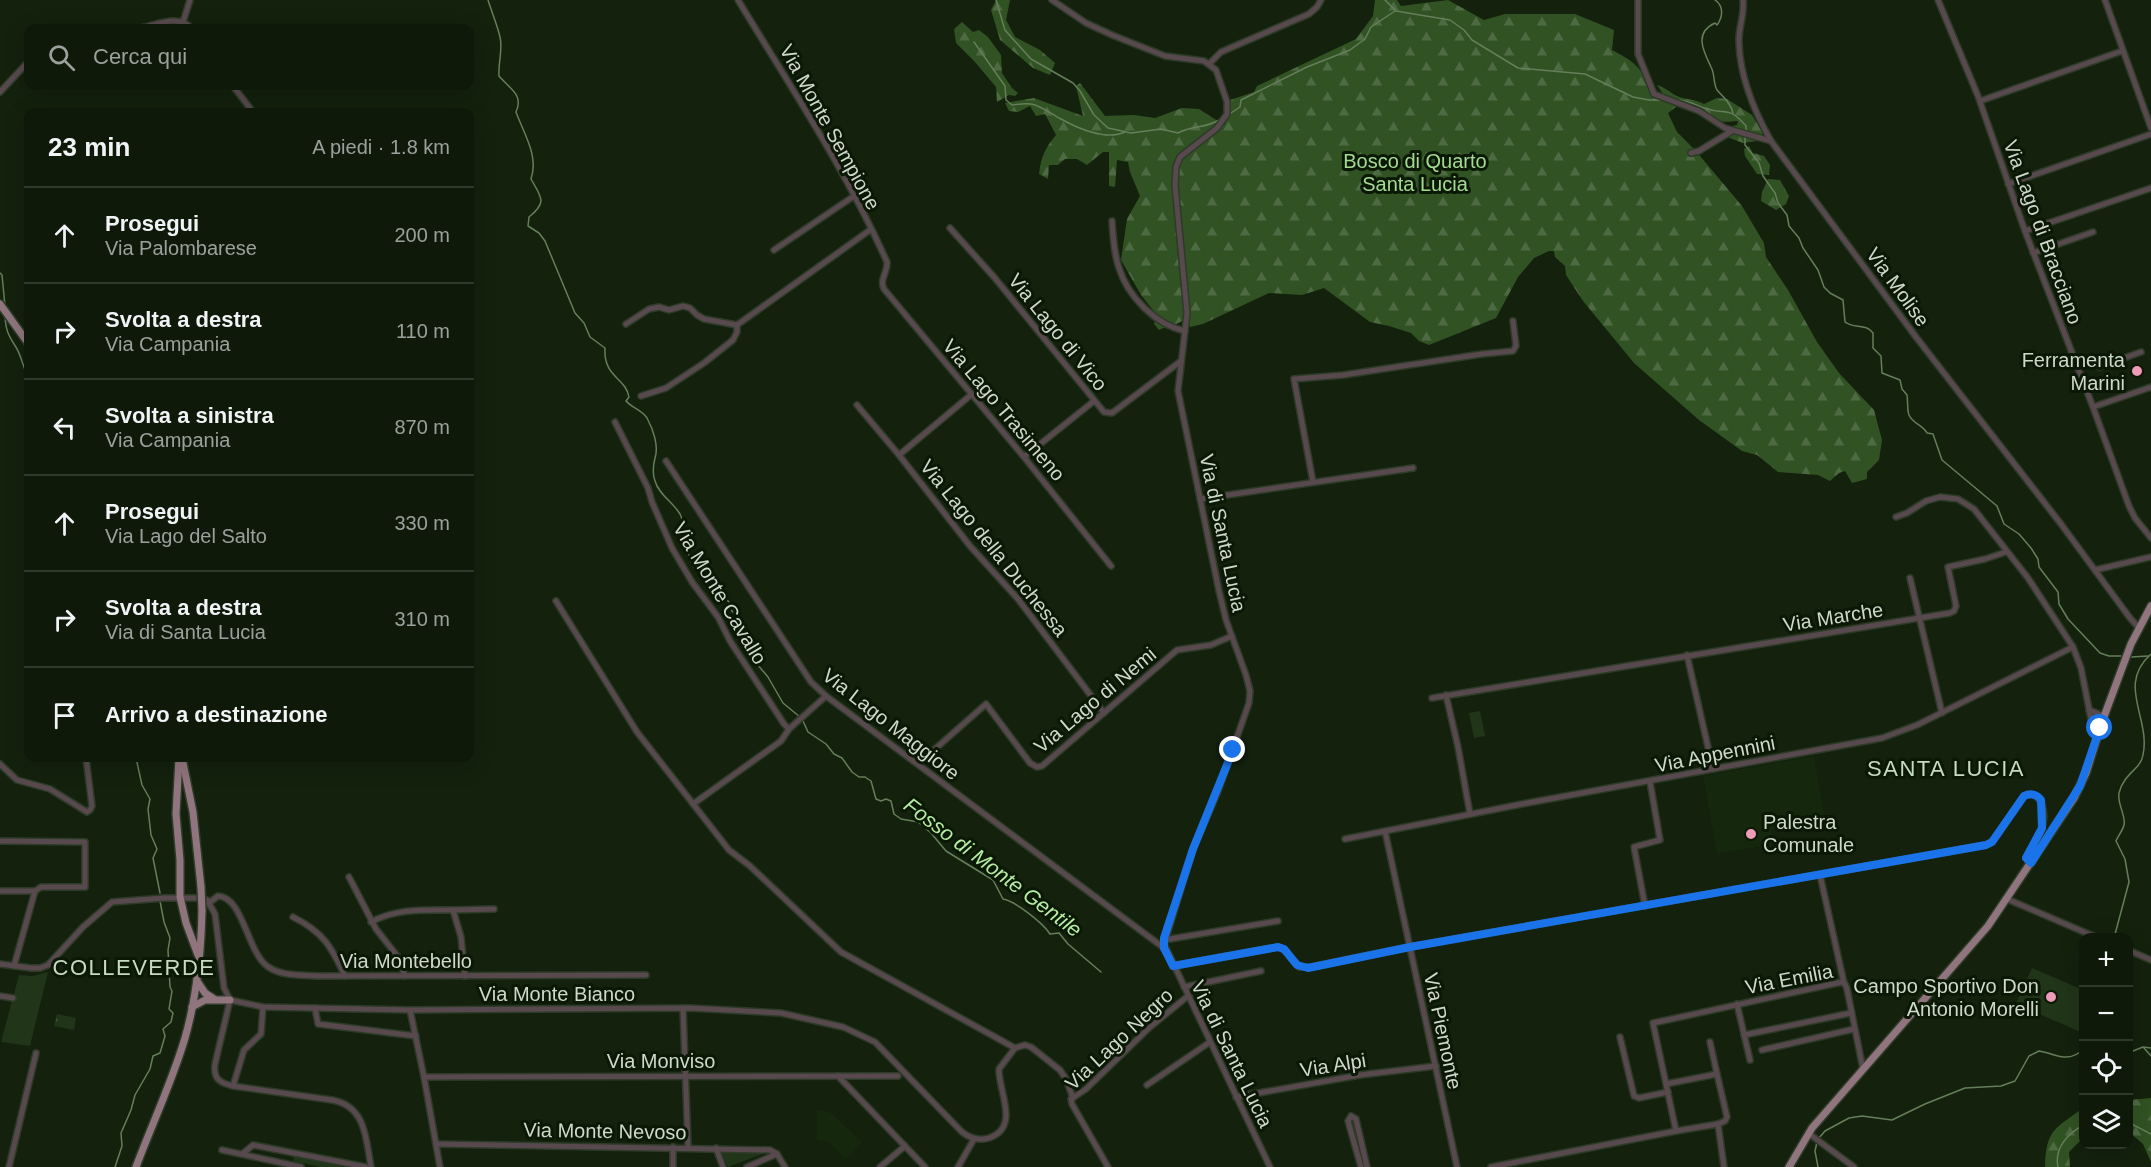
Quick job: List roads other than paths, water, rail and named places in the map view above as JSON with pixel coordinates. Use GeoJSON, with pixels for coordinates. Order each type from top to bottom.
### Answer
{"type":"FeatureCollection","features":[{"type":"Feature","properties":{"kind":"main road"},"geometry":{"type":"LineString","coordinates":[[0,304],[24,337]]}},
{"type":"Feature","properties":{"kind":"main road"},"geometry":{"type":"LineString","coordinates":[[1789,1167],[1863,1069],[1974,943],[2031,863],[2080,786],[2104,716],[2139,628],[2151,606]]}},
{"type":"Feature","properties":{"kind":"main road"},"geometry":{"type":"LineString","coordinates":[[181,762],[176,814],[180,897],[200,963]]}},
{"type":"Feature","properties":{"kind":"main road"},"geometry":{"type":"LineString","coordinates":[[136,1167],[185,1038],[200,963],[201,887],[195,824],[182,762]]}},
{"type":"Feature","properties":{"kind":"main road"},"geometry":{"type":"LineString","coordinates":[[197,981],[205,993],[214,999]]}},
{"type":"Feature","properties":{"kind":"main road"},"geometry":{"type":"LineString","coordinates":[[192,1007],[203,1001],[230,1000]]}},
{"type":"Feature","properties":{"kind":"street"},"geometry":{"type":"LineString","coordinates":[[183,22],[190,0]]}},
{"type":"Feature","properties":{"kind":"street","name":"Via Monte Sempione"},"geometry":{"type":"LineString","coordinates":[[738,0],[794,90],[854,196],[887,262],[886,272]]}},
{"type":"Feature","properties":{"kind":"street"},"geometry":{"type":"LineString","coordinates":[[1052,0],[1091,26],[1142,48],[1168,57],[1199,60],[1209,64],[1221,52],[1309,14],[1321,0]]}},
{"type":"Feature","properties":{"kind":"street"},"geometry":{"type":"LineString","coordinates":[[1638,0],[1638,54],[1653,94],[1699,111],[1732,131],[1771,141]]}},
{"type":"Feature","properties":{"kind":"street","name":"Via Molise"},"geometry":{"type":"LineString","coordinates":[[1743,0],[1739,41],[1741,62],[1750,99],[1771,141],[1916,337],[2139,628]]}},
{"type":"Feature","properties":{"kind":"street","name":"Via Lago di Bracciano"},"geometry":{"type":"LineString","coordinates":[[1938,0],[1980,101],[2033,253],[2131,511],[2151,538]]}},
{"type":"Feature","properties":{"kind":"street"},"geometry":{"type":"LineString","coordinates":[[2105,0],[2151,128]]}},
{"type":"Feature","properties":{"kind":"street"},"geometry":{"type":"LineString","coordinates":[[162,24],[173,22],[186,24]]}},
{"type":"Feature","properties":{"kind":"street"},"geometry":{"type":"LineString","coordinates":[[1980,101],[2122,51]]}},
{"type":"Feature","properties":{"kind":"street","name":"Via di Santa Lucia"},"geometry":{"type":"LineString","coordinates":[[1209,64],[1219,76],[1227,102],[1227,115],[1217,128],[1182,156],[1176,167],[1175,185],[1187,313],[1178,378],[1179,396],[1221,600],[1246,675],[1250,695],[1249,707],[1218,791],[1193,849],[1164,940],[1164,948],[1270,1167]]}},
{"type":"Feature","properties":{"kind":"street"},"geometry":{"type":"LineString","coordinates":[[0,92],[24,66]]}},
{"type":"Feature","properties":{"kind":"street"},"geometry":{"type":"LineString","coordinates":[[236,90],[250,108]]}},
{"type":"Feature","properties":{"kind":"street"},"geometry":{"type":"LineString","coordinates":[[1691,153],[1699,151],[1732,131]]}},
{"type":"Feature","properties":{"kind":"street"},"geometry":{"type":"LineString","coordinates":[[2008,184],[2151,134]]}},
{"type":"Feature","properties":{"kind":"street"},"geometry":{"type":"LineString","coordinates":[[2025,231],[2151,188]]}},
{"type":"Feature","properties":{"kind":"street"},"geometry":{"type":"LineString","coordinates":[[774,250],[854,196]]}},
{"type":"Feature","properties":{"kind":"street"},"geometry":{"type":"LineString","coordinates":[[1112,221],[1118,266],[1130,289],[1160,322],[1185,331]]}},
{"type":"Feature","properties":{"kind":"street","name":"Via Lago di Vico"},"geometry":{"type":"LineString","coordinates":[[950,228],[994,276],[1104,412],[1112,413],[1181,361]]}},
{"type":"Feature","properties":{"kind":"street"},"geometry":{"type":"LineString","coordinates":[[626,324],[653,307],[669,310],[684,306],[704,319],[737,325],[870,230]]}},
{"type":"Feature","properties":{"kind":"street"},"geometry":{"type":"LineString","coordinates":[[2033,253],[2093,232]]}},
{"type":"Feature","properties":{"kind":"street","name":"Via Lago Trasimeno"},"geometry":{"type":"LineString","coordinates":[[886,272],[882,282],[884,289],[1111,566]]}},
{"type":"Feature","properties":{"kind":"street"},"geometry":{"type":"LineString","coordinates":[[1313,482],[1294,379],[1336,376],[1513,351],[1516,346],[1513,321]]}},
{"type":"Feature","properties":{"kind":"street"},"geometry":{"type":"LineString","coordinates":[[641,396],[666,388],[704,363],[733,340],[737,332],[737,325]]}},
{"type":"Feature","properties":{"kind":"street"},"geometry":{"type":"LineString","coordinates":[[2099,366],[2141,352]]}},
{"type":"Feature","properties":{"kind":"street"},"geometry":{"type":"LineString","coordinates":[[2093,407],[2151,387]]}},
{"type":"Feature","properties":{"kind":"street"},"geometry":{"type":"LineString","coordinates":[[899,454],[972,394]]}},
{"type":"Feature","properties":{"kind":"street"},"geometry":{"type":"LineString","coordinates":[[1024,457],[1094,401]]}},
{"type":"Feature","properties":{"kind":"street","name":"Via Lago della Duchessa"},"geometry":{"type":"LineString","coordinates":[[857,405],[899,454],[970,546],[1018,599],[1104,713]]}},
{"type":"Feature","properties":{"kind":"street","name":"Via Monte Cavallo"},"geometry":{"type":"LineString","coordinates":[[615,422],[648,488],[672,548],[789,729]]}},
{"type":"Feature","properties":{"kind":"street","name":"Via Lago Maggiore"},"geometry":{"type":"LineString","coordinates":[[666,461],[802,671],[826,696],[1164,948]]}},
{"type":"Feature","properties":{"kind":"street"},"geometry":{"type":"LineString","coordinates":[[1200,499],[1413,468]]}},
{"type":"Feature","properties":{"kind":"street"},"geometry":{"type":"LineString","coordinates":[[1896,517],[1940,497],[1965,502],[1974,509],[2028,578],[2073,647],[2080,663],[2091,719],[2098,733]]}},
{"type":"Feature","properties":{"kind":"street","name":"Via Marche"},"geometry":{"type":"LineString","coordinates":[[1432,698],[1950,613],[1955,610],[1956,602],[1948,573],[1949,567],[2006,552]]}},
{"type":"Feature","properties":{"kind":"street"},"geometry":{"type":"LineString","coordinates":[[2095,570],[2151,556]]}},
{"type":"Feature","properties":{"kind":"street"},"geometry":{"type":"LineString","coordinates":[[1910,578],[1942,713]]}},
{"type":"Feature","properties":{"kind":"street"},"geometry":{"type":"LineString","coordinates":[[556,601],[637,732],[727,848],[750,866],[838,951],[1015,1048],[1027,1046],[1049,1060],[1063,1074],[1072,1098]]}},
{"type":"Feature","properties":{"kind":"street","name":"Via Lago di Nemi"},"geometry":{"type":"LineString","coordinates":[[918,764],[986,704],[1030,763],[1037,767],[1045,765],[1177,650],[1211,645],[1232,636]]}},
{"type":"Feature","properties":{"kind":"street","name":"Via Appennini"},"geometry":{"type":"LineString","coordinates":[[1345,839],[1713,769],[1882,741],[2073,647]]}},
{"type":"Feature","properties":{"kind":"street"},"geometry":{"type":"LineString","coordinates":[[1687,655],[1713,769]]}},
{"type":"Feature","properties":{"kind":"street"},"geometry":{"type":"LineString","coordinates":[[1446,695],[1470,814]]}},
{"type":"Feature","properties":{"kind":"street"},"geometry":{"type":"LineString","coordinates":[[693,804],[781,741],[789,729],[826,696]]}},
{"type":"Feature","properties":{"kind":"street"},"geometry":{"type":"LineString","coordinates":[[2089,710],[2104,716]]}},
{"type":"Feature","properties":{"kind":"street"},"geometry":{"type":"LineString","coordinates":[[0,764],[17,780],[50,789],[87,812],[92,806],[86,762]]}},
{"type":"Feature","properties":{"kind":"street"},"geometry":{"type":"LineString","coordinates":[[1645,906],[1634,847],[1660,840],[1650,782]]}},
{"type":"Feature","properties":{"kind":"street"},"geometry":{"type":"LineString","coordinates":[[1173,966],[1278,947],[1284,949],[1297,965],[1308,968],[1410,947],[1988,845],[2024,796],[2029,794],[2036,795],[2041,800],[2043,824],[2026,858],[2031,863]]}},
{"type":"Feature","properties":{"kind":"street","name":"Via Piemonte"},"geometry":{"type":"LineString","coordinates":[[1385,831],[1457,1167]]}},
{"type":"Feature","properties":{"kind":"street"},"geometry":{"type":"LineString","coordinates":[[0,841],[86,842],[85,887],[41,887],[35,891],[0,891]]}},
{"type":"Feature","properties":{"kind":"street"},"geometry":{"type":"LineString","coordinates":[[1820,875],[1844,982]]}},
{"type":"Feature","properties":{"kind":"street"},"geometry":{"type":"LineString","coordinates":[[349,877],[371,922],[398,955],[405,976]]}},
{"type":"Feature","properties":{"kind":"street"},"geometry":{"type":"LineString","coordinates":[[14,966],[35,891]]}},
{"type":"Feature","properties":{"kind":"street","name":"Via Montebello"},"geometry":{"type":"LineString","coordinates":[[209,903],[218,896],[226,897],[231,902],[254,951],[269,968],[292,974],[345,976],[646,975]]}},
{"type":"Feature","properties":{"kind":"street"},"geometry":{"type":"LineString","coordinates":[[0,964],[36,968],[48,965],[83,927],[112,902],[180,897],[200,898],[209,903],[215,914],[225,991],[230,1000],[214,1073],[219,1081],[233,1086],[344,1103],[361,1119],[371,1167]]}},
{"type":"Feature","properties":{"kind":"street"},"geometry":{"type":"LineString","coordinates":[[2007,899],[2086,933]]}},
{"type":"Feature","properties":{"kind":"street"},"geometry":{"type":"LineString","coordinates":[[371,922],[389,914],[410,910],[494,909]]}},
{"type":"Feature","properties":{"kind":"street"},"geometry":{"type":"LineString","coordinates":[[453,910],[461,937],[465,976]]}},
{"type":"Feature","properties":{"kind":"street"},"geometry":{"type":"LineString","coordinates":[[293,917],[314,928],[328,942],[345,976]]}},
{"type":"Feature","properties":{"kind":"street"},"geometry":{"type":"LineString","coordinates":[[1164,940],[1278,921]]}},
{"type":"Feature","properties":{"kind":"street"},"geometry":{"type":"LineString","coordinates":[[2133,952],[2151,960]]}},
{"type":"Feature","properties":{"kind":"street"},"geometry":{"type":"LineString","coordinates":[[1184,987],[1261,971]]}},
{"type":"Feature","properties":{"kind":"street","name":"Via Emilia"},"geometry":{"type":"LineString","coordinates":[[1666,1084],[1653,1023],[1844,982],[1863,1069]]}},
{"type":"Feature","properties":{"kind":"street"},"geometry":{"type":"LineString","coordinates":[[0,996],[13,998]]}},
{"type":"Feature","properties":{"kind":"street","name":"Via Lago Negro"},"geometry":{"type":"LineString","coordinates":[[1108,1167],[1072,1104],[1072,1098],[1086,1089],[1149,1027],[1188,996]]}},
{"type":"Feature","properties":{"kind":"street","name":"Via Monte Bianco"},"geometry":{"type":"LineString","coordinates":[[230,1000],[263,1007],[410,1010],[683,1008],[777,1012],[828,1023],[862,1034],[879,1045],[903,1073],[962,1132],[974,1139]]}},
{"type":"Feature","properties":{"kind":"street"},"geometry":{"type":"LineString","coordinates":[[1737,1005],[1750,1060]]}},
{"type":"Feature","properties":{"kind":"street"},"geometry":{"type":"LineString","coordinates":[[233,1086],[244,1050],[261,1034],[263,1007]]}},
{"type":"Feature","properties":{"kind":"street"},"geometry":{"type":"LineString","coordinates":[[315,1008],[318,1024],[416,1036]]}},
{"type":"Feature","properties":{"kind":"street"},"geometry":{"type":"LineString","coordinates":[[683,1008],[688,1147]]}},
{"type":"Feature","properties":{"kind":"street"},"geometry":{"type":"LineString","coordinates":[[410,1010],[440,1167]]}},
{"type":"Feature","properties":{"kind":"street"},"geometry":{"type":"LineString","coordinates":[[1744,1035],[1851,1013]]}},
{"type":"Feature","properties":{"kind":"street"},"geometry":{"type":"LineString","coordinates":[[1762,1050],[1854,1029]]}},
{"type":"Feature","properties":{"kind":"street"},"geometry":{"type":"LineString","coordinates":[[1620,1037],[1634,1096],[1639,1098],[1668,1092]]}},
{"type":"Feature","properties":{"kind":"street"},"geometry":{"type":"LineString","coordinates":[[1147,1085],[1210,1042]]}},
{"type":"Feature","properties":{"kind":"street"},"geometry":{"type":"LineString","coordinates":[[1491,1167],[1725,1121],[1727,1117],[1710,1042]]}},
{"type":"Feature","properties":{"kind":"street"},"geometry":{"type":"LineString","coordinates":[[958,1167],[974,1139],[986,1139],[1002,1129],[1006,1107],[999,1069],[1015,1048]]}},
{"type":"Feature","properties":{"kind":"street"},"geometry":{"type":"LineString","coordinates":[[9,1167],[36,1053]]}},
{"type":"Feature","properties":{"kind":"street","name":"Via Alpi"},"geometry":{"type":"LineString","coordinates":[[1236,1097],[1365,1074],[1436,1066]]}},
{"type":"Feature","properties":{"kind":"street"},"geometry":{"type":"LineString","coordinates":[[1676,1131],[1666,1084],[1718,1074]]}},
{"type":"Feature","properties":{"kind":"street"},"geometry":{"type":"LineString","coordinates":[[838,1076],[925,1167]]}},
{"type":"Feature","properties":{"kind":"street","name":"Via Monviso"},"geometry":{"type":"LineString","coordinates":[[424,1077],[898,1076]]}},
{"type":"Feature","properties":{"kind":"street"},"geometry":{"type":"LineString","coordinates":[[1361,1167],[1348,1121],[1351,1116],[1356,1119],[1367,1167]]}},
{"type":"Feature","properties":{"kind":"street"},"geometry":{"type":"LineString","coordinates":[[1718,1124],[1724,1167]]}},
{"type":"Feature","properties":{"kind":"street"},"geometry":{"type":"LineString","coordinates":[[1811,1135],[1854,1167]]}},
{"type":"Feature","properties":{"kind":"street","name":"Via Monte Nevoso"},"geometry":{"type":"LineString","coordinates":[[436,1144],[688,1147],[775,1152]]}},
{"type":"Feature","properties":{"kind":"street"},"geometry":{"type":"LineString","coordinates":[[242,1154],[253,1145],[366,1167]]}},
{"type":"Feature","properties":{"kind":"street"},"geometry":{"type":"LineString","coordinates":[[880,1167],[905,1146]]}},
{"type":"Feature","properties":{"kind":"street"},"geometry":{"type":"LineString","coordinates":[[673,1147],[673,1167]]}},
{"type":"Feature","properties":{"kind":"street"},"geometry":{"type":"LineString","coordinates":[[716,1148],[723,1167]]}},
{"type":"Feature","properties":{"kind":"street"},"geometry":{"type":"LineString","coordinates":[[222,1150],[301,1167]]}},
{"type":"Feature","properties":{"kind":"street"},"geometry":{"type":"LineString","coordinates":[[747,1167],[775,1152],[785,1167]]}},
{"type":"Feature","properties":{"kind":"waterway","name":"Fosso di Monte Gentile"},"geometry":{"type":"LineString","coordinates":[[488,0],[501,42],[499,76],[517,97],[516,112],[532,153],[531,179],[541,199],[539,207],[529,217],[528,226],[539,233],[545,241],[575,313],[584,323],[590,337],[605,348],[607,365],[627,391],[629,397],[626,401],[642,413],[649,422],[656,448],[654,478],[657,486],[680,514],[689,545],[690,560],[711,590],[722,595],[729,602],[732,611],[739,619],[739,632],[751,657],[768,677],[783,703],[800,717]]}},
{"type":"Feature","properties":{"kind":"waterway"},"geometry":{"type":"LineString","coordinates":[[996,0],[1005,30],[1031,59],[1073,83],[1094,115],[1108,128],[1131,133],[1161,129],[1178,133],[1219,120]]}},
{"type":"Feature","properties":{"kind":"waterway"},"geometry":{"type":"LineString","coordinates":[[1385,0],[1396,11],[1450,20],[1464,30],[1472,40],[1518,68],[1585,74],[1633,97],[1662,100]]}},
{"type":"Feature","properties":{"kind":"waterway"},"geometry":{"type":"LineString","coordinates":[[1715,0],[1721,8],[1720,19],[1717,25],[1715,23],[1704,32],[1702,43],[1717,90],[1729,103],[1733,113]]}},
{"type":"Feature","properties":{"kind":"waterway"},"geometry":{"type":"LineString","coordinates":[[1228,115],[1240,107],[1241,100],[1307,67],[1350,50],[1365,39],[1371,27],[1395,11]]}},
{"type":"Feature","properties":{"kind":"waterway"},"geometry":{"type":"LineString","coordinates":[[974,42],[1005,86],[1006,100],[1012,105],[1035,105],[1068,123],[1092,132],[1109,135],[1125,132]]}},
{"type":"Feature","properties":{"kind":"waterway"},"geometry":{"type":"LineString","coordinates":[[1676,100],[1735,115],[1746,126],[1746,130]]}},
{"type":"Feature","properties":{"kind":"waterway"},"geometry":{"type":"LineString","coordinates":[[1745,135],[1745,145],[1759,163],[1763,176],[1787,215],[1789,226],[1818,270],[1824,287],[1843,300],[1845,322],[1867,328],[1873,333],[1873,348],[1881,356],[1882,373],[1900,380],[1902,389],[1907,395],[1911,418],[1927,433],[1933,434],[1942,460],[1997,506],[2004,524],[2019,534],[2031,548],[2038,559],[2039,567],[2058,592],[2059,604],[2068,619],[2100,653],[2121,656]]}},
{"type":"Feature","properties":{"kind":"waterway"},"geometry":{"type":"LineString","coordinates":[[0,273],[5,306]]}},
{"type":"Feature","properties":{"kind":"waterway"},"geometry":{"type":"LineString","coordinates":[[5,317],[9,335],[19,352],[24,367]]}},
{"type":"Feature","properties":{"kind":"waterway"},"geometry":{"type":"LineString","coordinates":[[2115,933],[2129,882],[2125,859],[2116,841],[2124,821],[2119,793],[2121,786],[2142,760],[2144,741],[2135,690],[2136,678],[2141,666],[2151,654]]}},
{"type":"Feature","properties":{"kind":"waterway"},"geometry":{"type":"LineString","coordinates":[[2131,657],[2148,656]]}},
{"type":"Feature","properties":{"kind":"waterway","name":"Fosso di Monte Gentile"},"geometry":{"type":"LineString","coordinates":[[803,721],[808,732],[842,758],[852,772],[871,781],[876,799],[891,801],[894,814],[901,819],[918,822],[946,851],[993,880],[1003,899],[1028,913],[1050,934],[1059,933],[1068,944],[1101,972]]}},
{"type":"Feature","properties":{"kind":"waterway"},"geometry":{"type":"LineString","coordinates":[[137,762],[142,785],[150,799],[148,809],[151,835],[157,849],[153,858],[160,893]]}},
{"type":"Feature","properties":{"kind":"waterway"},"geometry":{"type":"LineString","coordinates":[[115,1167],[122,1146],[121,1133],[135,1095],[150,1069],[153,1056],[160,1053],[165,1036],[163,1029],[171,1022],[173,1013],[169,1009],[172,991],[168,950],[170,938],[160,901]]}},
{"type":"Feature","properties":{"kind":"waterway"},"geometry":{"type":"LineString","coordinates":[[2133,1051],[2143,1047],[2151,1048]]}},
{"type":"Feature","properties":{"kind":"waterway"},"geometry":{"type":"LineString","coordinates":[[2144,1048],[2151,1056]]}},
{"type":"Feature","properties":{"kind":"waterway"},"geometry":{"type":"LineString","coordinates":[[1819,1138],[1825,1131],[1849,1118],[1862,1116],[1892,1120],[1965,1088],[2001,1086],[2015,1081],[2029,1056],[2039,1051],[2067,1057],[2079,1053]]}},
{"type":"Feature","properties":{"kind":"waterway"},"geometry":{"type":"LineString","coordinates":[[2133,1125],[2151,1134]]}},
{"type":"Feature","properties":{"kind":"waterway"},"geometry":{"type":"LineString","coordinates":[[2058,1167],[2060,1147],[2079,1128]]}},
{"type":"Feature","properties":{"kind":"waterway"},"geometry":{"type":"LineString","coordinates":[[1817,1142],[1815,1151],[1818,1167]]}},
{"type":"Feature","properties":{"kind":"place","name":"Ferramenta Marini"},"geometry":{"type":"Point","coordinates":[2137,371]}},
{"type":"Feature","properties":{"kind":"place","name":"Palestra Comunale"},"geometry":{"type":"Point","coordinates":[1751,834]}},
{"type":"Feature","properties":{"kind":"place","name":"Campo Sportivo Don Antonio Morelli"},"geometry":{"type":"Point","coordinates":[2051,997]}},
{"type":"Feature","properties":{"kind":"district","name":"SANTA LUCIA"},"geometry":{"type":"Point","coordinates":[1946,768]}},
{"type":"Feature","properties":{"kind":"district","name":"COLLEVERDE"},"geometry":{"type":"Point","coordinates":[134,967]}},
{"type":"Feature","properties":{"kind":"park label","name":"Bosco di Quarto Santa Lucia"},"geometry":{"type":"Point","coordinates":[1415,172]}}]}
